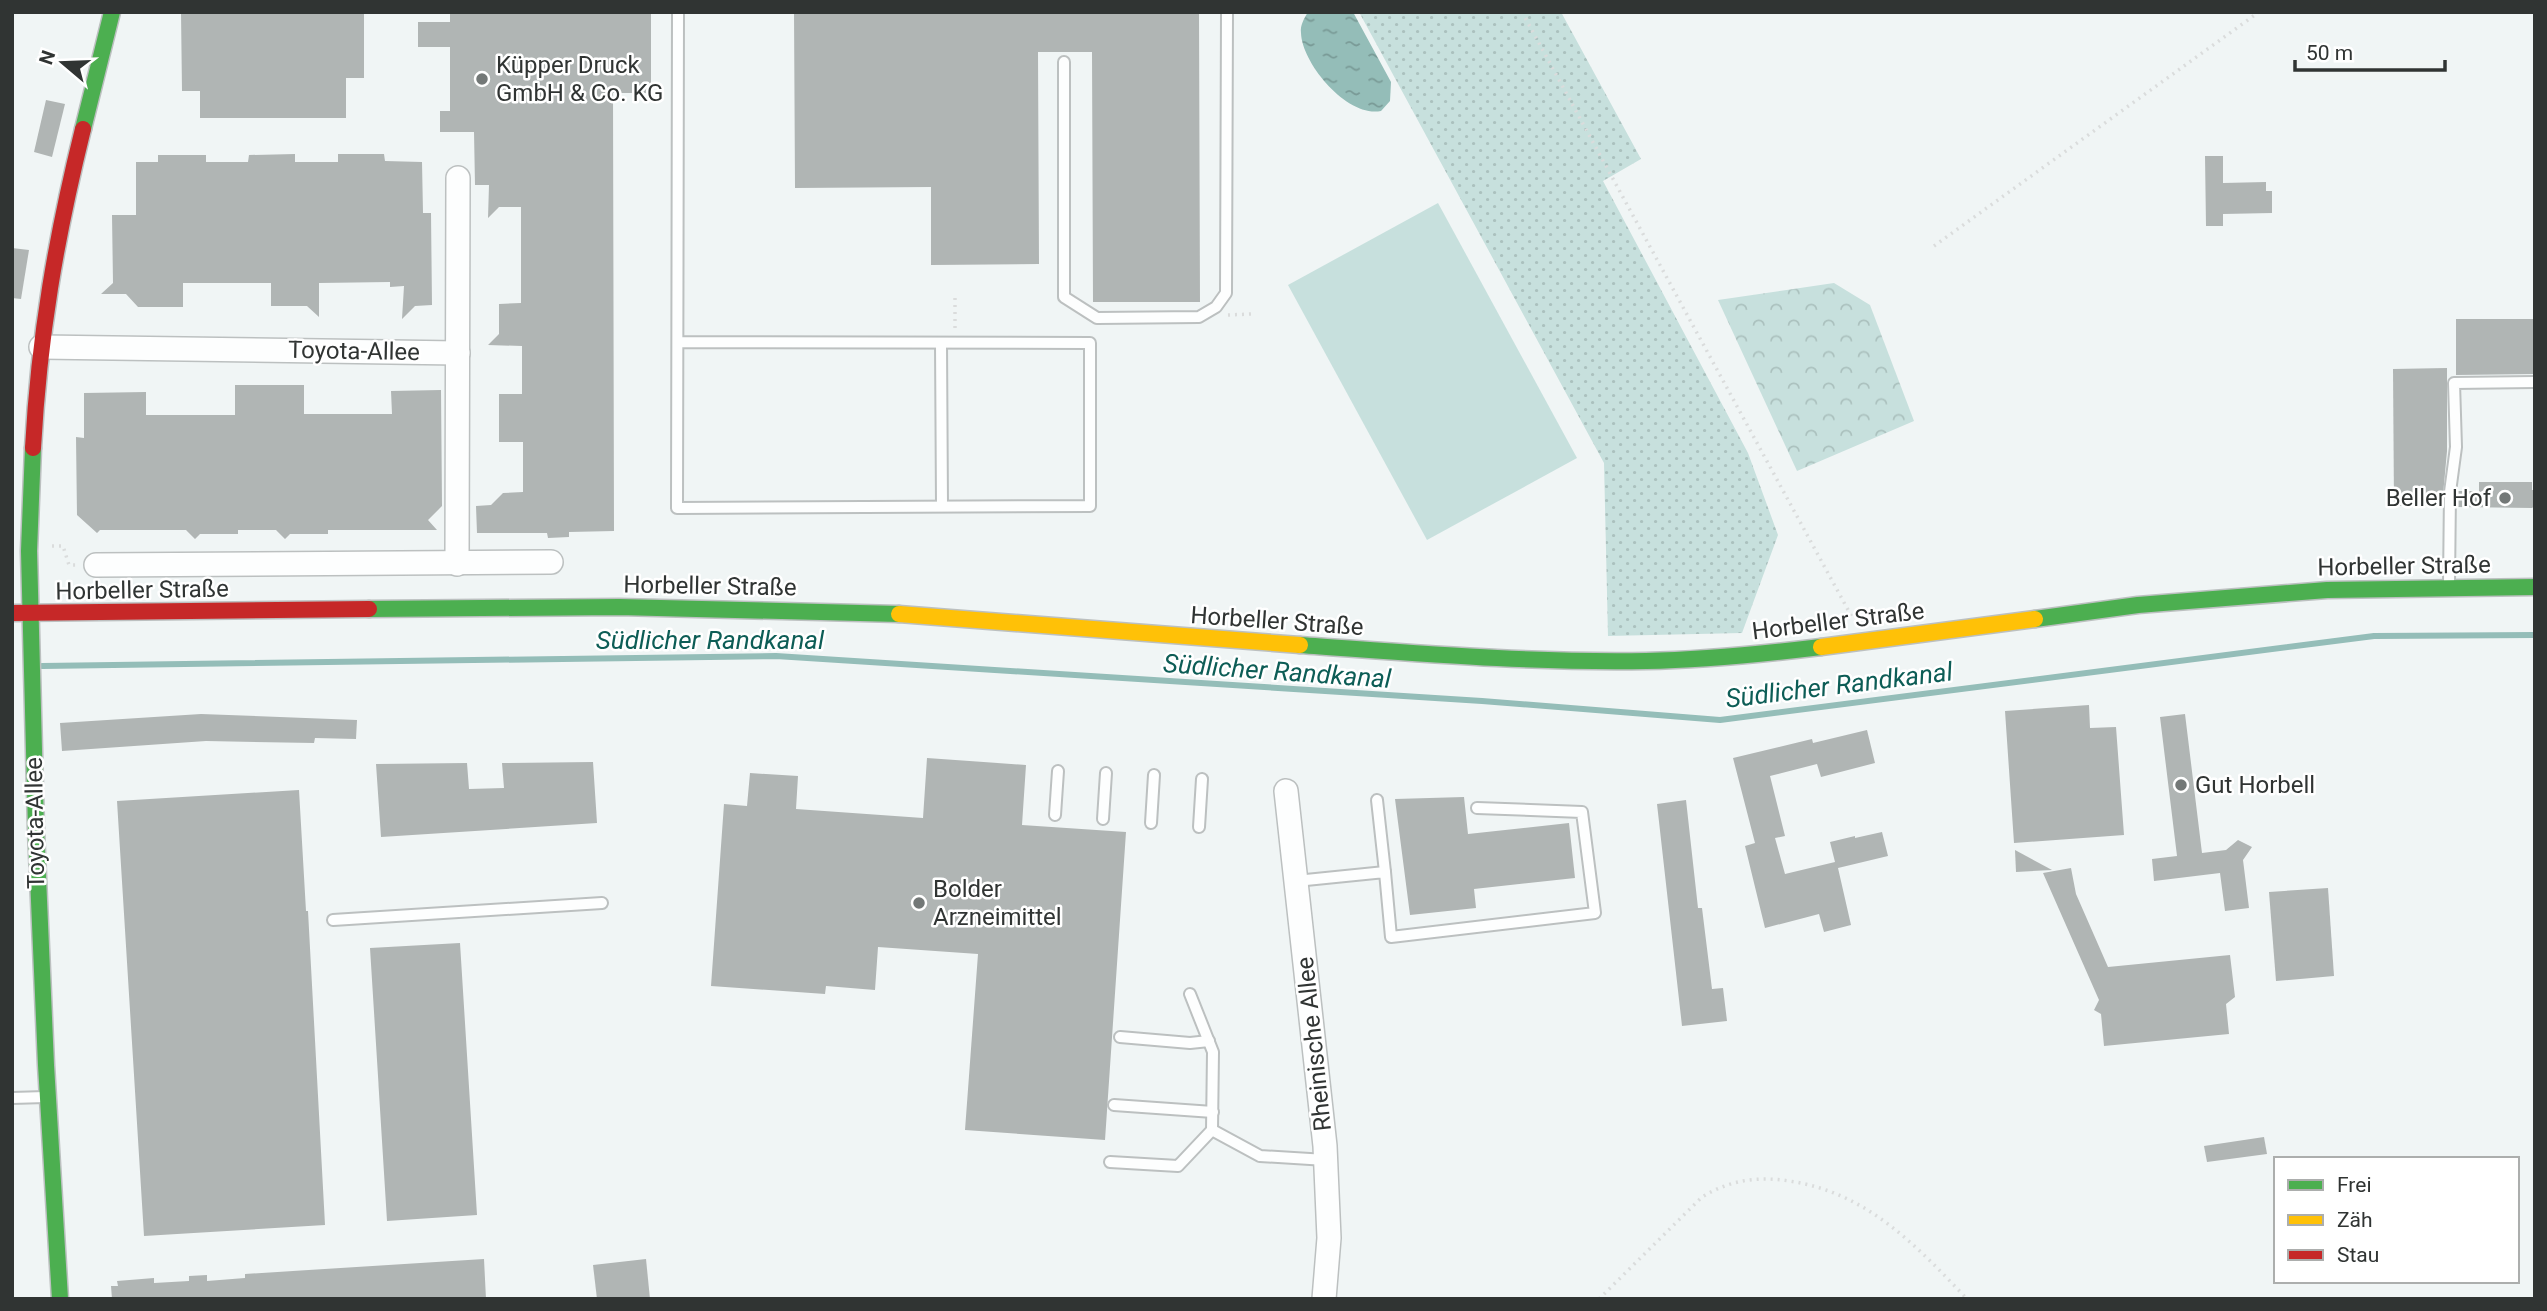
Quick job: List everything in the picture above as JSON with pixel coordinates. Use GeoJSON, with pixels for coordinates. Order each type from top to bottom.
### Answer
{"type":"FeatureCollection","features":[{"type":"Feature","properties":{"kind":"main road","name":"Toyota-Allee"},"geometry":{"type":"LineString","coordinates":[[60,1299],[34,833],[30,613],[31,464],[40,347],[48,292],[113,12]]}},
{"type":"Feature","properties":{"kind":"main road","name":"Horbeller Straße"},"geometry":{"type":"LineString","coordinates":[[12,614],[619,607],[880,611],[1166,636],[1513,659],[1647,661],[1763,654],[2138,605],[2327,590],[2535,587]]}},
{"type":"Feature","properties":{"kind":"street"},"geometry":{"type":"LineString","coordinates":[[457,564],[458,177]]}},
{"type":"Feature","properties":{"kind":"street","name":"Toyota-Allee"},"geometry":{"type":"LineString","coordinates":[[40,347],[458,353]]}},
{"type":"Feature","properties":{"kind":"street"},"geometry":{"type":"LineString","coordinates":[[96,565],[551,562]]}},
{"type":"Feature","properties":{"kind":"street","name":"Rheinische Allee"},"geometry":{"type":"LineString","coordinates":[[1286,790],[1326,1160],[1329,1238],[1324,1299]]}},
{"type":"Feature","properties":{"kind":"lane"},"geometry":{"type":"LineString","coordinates":[[678,12],[677,508],[1090,506],[1090,343],[678,342]]}},
{"type":"Feature","properties":{"kind":"lane"},"geometry":{"type":"LineString","coordinates":[[1064,62],[1064,297],[1097,318],[1199,317],[1216,307],[1226,293],[1227,12]]}},
{"type":"Feature","properties":{"kind":"lane"},"geometry":{"type":"LineString","coordinates":[[941,343],[942,506]]}},
{"type":"Feature","properties":{"kind":"lane"},"geometry":{"type":"LineString","coordinates":[[2449,587],[2450,492],[2456,447],[2454,383],[2535,382]]}},
{"type":"Feature","properties":{"kind":"lane"},"geometry":{"type":"LineString","coordinates":[[1055,816],[1058,771]]}},
{"type":"Feature","properties":{"kind":"lane"},"geometry":{"type":"LineString","coordinates":[[1103,819],[1106,773]]}},
{"type":"Feature","properties":{"kind":"lane"},"geometry":{"type":"LineString","coordinates":[[1151,823],[1154,775]]}},
{"type":"Feature","properties":{"kind":"lane"},"geometry":{"type":"LineString","coordinates":[[1199,827],[1202,779]]}},
{"type":"Feature","properties":{"kind":"lane"},"geometry":{"type":"LineString","coordinates":[[1377,800],[1391,937],[1595,914],[1582,812],[1477,808]]}},
{"type":"Feature","properties":{"kind":"lane"},"geometry":{"type":"LineString","coordinates":[[1296,881],[1385,872]]}},
{"type":"Feature","properties":{"kind":"lane"},"geometry":{"type":"LineString","coordinates":[[333,920],[602,903]]}},
{"type":"Feature","properties":{"kind":"lane"},"geometry":{"type":"LineString","coordinates":[[1111,1162],[1178,1166],[1212,1130],[1213,1052],[1191,995]]}},
{"type":"Feature","properties":{"kind":"lane"},"geometry":{"type":"LineString","coordinates":[[1119,1037],[1191,1043],[1209,1041]]}},
{"type":"Feature","properties":{"kind":"lane"},"geometry":{"type":"LineString","coordinates":[[12,1098],[48,1096]]}},
{"type":"Feature","properties":{"kind":"lane"},"geometry":{"type":"LineString","coordinates":[[1114,1105],[1213,1112]]}},
{"type":"Feature","properties":{"kind":"lane"},"geometry":{"type":"LineString","coordinates":[[1212,1130],[1260,1156],[1326,1160]]}},
{"type":"Feature","properties":{"kind":"path"},"geometry":{"type":"LineString","coordinates":[[1522,12],[1866,642]]}},
{"type":"Feature","properties":{"kind":"path"},"geometry":{"type":"LineString","coordinates":[[1934,246],[2259,12]]}},
{"type":"Feature","properties":{"kind":"path"},"geometry":{"type":"LineString","coordinates":[[955,295],[955,342]]}},
{"type":"Feature","properties":{"kind":"path"},"geometry":{"type":"LineString","coordinates":[[47,545],[63,546],[69,565],[96,565]]}},
{"type":"Feature","properties":{"kind":"path"},"geometry":{"type":"LineString","coordinates":[[1599,1299],[1702,1197],[1716,1189],[1749,1179],[1799,1182],[1823,1188],[1858,1203],[1882,1217],[1901,1233],[1967,1299]]}},
{"type":"Feature","properties":{"kind":"green space"},"geometry":{"type":"Polygon","coordinates":[[[1359,12],[1561,12],[1641,159],[1603,181],[1748,453],[1778,535],[1742,633],[1608,636],[1604,463],[1359,12]]]}},
{"type":"Feature","properties":{"kind":"green space"},"geometry":{"type":"Polygon","coordinates":[[[1438,203],[1577,458],[1427,540],[1288,285],[1438,203]]]}},
{"type":"Feature","properties":{"kind":"green space"},"geometry":{"type":"Polygon","coordinates":[[[1834,283],[1870,305],[1914,421],[1797,471],[1718,300],[1834,283]]]}},
{"type":"Feature","properties":{"kind":"water"},"geometry":{"type":"Polygon","coordinates":[[[1308,12],[1353,12],[1391,82],[1390,101],[1381,111],[1368,111],[1341,98],[1318,73],[1303,46],[1302,25],[1308,12]]]}},
{"type":"Feature","properties":{"kind":"building"},"geometry":{"type":"Polygon","coordinates":[[[181,12],[364,12],[364,78],[346,78],[346,118],[200,118],[200,91],[182,91],[181,12]]]}},
{"type":"Feature","properties":{"kind":"building"},"geometry":{"type":"Polygon","coordinates":[[[450,12],[651,12],[651,93],[613,93],[614,531],[569,532],[569,537],[548,538],[547,533],[477,533],[476,506],[491,505],[503,493],[523,492],[523,442],[499,442],[499,394],[522,394],[522,346],[488,345],[499,334],[499,304],[521,303],[521,207],[499,207],[488,218],[489,185],[475,185],[474,132],[440,132],[440,111],[450,111],[450,47],[418,47],[418,22],[450,22],[450,12]]]}},
{"type":"Feature","properties":{"kind":"building"},"geometry":{"type":"Polygon","coordinates":[[[794,12],[1199,12],[1200,302],[1093,302],[1092,52],[1038,52],[1039,264],[931,265],[931,187],[795,188],[794,12]]]}},
{"type":"Feature","properties":{"kind":"building"},"geometry":{"type":"Polygon","coordinates":[[[46,100],[65,104],[52,157],[34,152],[46,100]]]}},
{"type":"Feature","properties":{"kind":"building"},"geometry":{"type":"Polygon","coordinates":[[[295,154],[295,162],[338,162],[338,154],[384,154],[385,161],[422,162],[423,213],[431,213],[432,305],[415,306],[402,319],[404,286],[390,287],[390,282],[319,283],[319,317],[307,306],[271,306],[271,283],[183,283],[183,307],[138,307],[126,294],[101,294],[113,283],[112,215],[136,215],[136,162],[158,162],[158,155],[206,155],[206,162],[248,162],[249,155],[295,154]]]}},
{"type":"Feature","properties":{"kind":"building"},"geometry":{"type":"Polygon","coordinates":[[[2205,156],[2223,156],[2223,183],[2266,182],[2266,191],[2272,191],[2272,213],[2223,214],[2223,226],[2206,226],[2205,156]]]}},
{"type":"Feature","properties":{"kind":"building"},"geometry":{"type":"Polygon","coordinates":[[[12,248],[29,250],[21,299],[12,298],[12,248]]]}},
{"type":"Feature","properties":{"kind":"building"},"geometry":{"type":"Polygon","coordinates":[[[2456,319],[2535,319],[2535,374],[2456,375],[2456,319]]]}},
{"type":"Feature","properties":{"kind":"building"},"geometry":{"type":"Polygon","coordinates":[[[2447,368],[2447,451],[2442,506],[2394,506],[2393,369],[2447,368]]]}},
{"type":"Feature","properties":{"kind":"building"},"geometry":{"type":"Polygon","coordinates":[[[235,385],[304,385],[304,414],[392,414],[391,391],[441,390],[442,506],[428,520],[437,530],[328,530],[328,534],[290,534],[285,539],[276,530],[238,530],[238,534],[200,534],[195,539],[186,530],[100,530],[97,533],[77,515],[76,437],[84,438],[84,393],[146,392],[146,415],[235,415],[235,385]]]}},
{"type":"Feature","properties":{"kind":"building","name":"Beller Hof"},"geometry":{"type":"Polygon","coordinates":[[[2479,482],[2532,482],[2535,506],[2458,507],[2458,491],[2479,491],[2479,482]]]}},
{"type":"Feature","properties":{"kind":"building"},"geometry":{"type":"Polygon","coordinates":[[[2089,705],[2090,728],[2116,727],[2124,835],[2014,843],[2005,711],[2089,705]]]}},
{"type":"Feature","properties":{"kind":"building"},"geometry":{"type":"Polygon","coordinates":[[[201,714],[357,720],[356,739],[315,738],[314,743],[206,741],[62,751],[60,723],[201,714]]]}},
{"type":"Feature","properties":{"kind":"building"},"geometry":{"type":"Polygon","coordinates":[[[2185,714],[2202,853],[2226,850],[2238,840],[2252,847],[2243,860],[2249,908],[2225,911],[2220,873],[2154,881],[2152,859],[2177,856],[2160,717],[2185,714]]]}},
{"type":"Feature","properties":{"kind":"building"},"geometry":{"type":"Polygon","coordinates":[[[1867,730],[1875,763],[1821,777],[1817,764],[1770,776],[1785,836],[1775,838],[1785,874],[1835,862],[1830,842],[1855,836],[1882,832],[1888,856],[1838,868],[1851,925],[1824,932],[1819,914],[1765,928],[1745,846],[1755,843],[1733,758],[1812,739],[1813,743],[1867,730]]]}},
{"type":"Feature","properties":{"kind":"building","name":"Bolder Arzneimittel"},"geometry":{"type":"Polygon","coordinates":[[[927,758],[1026,765],[1022,825],[1126,832],[1105,1140],[965,1130],[978,954],[878,947],[875,990],[826,986],[825,994],[711,986],[724,804],[747,806],[750,773],[798,776],[796,809],[923,818],[927,758]]]}},
{"type":"Feature","properties":{"kind":"building"},"geometry":{"type":"Polygon","coordinates":[[[593,762],[597,823],[381,837],[376,764],[467,763],[469,789],[504,788],[502,763],[593,762]]]}},
{"type":"Feature","properties":{"kind":"building"},"geometry":{"type":"Polygon","coordinates":[[[299,790],[325,1225],[144,1236],[117,801],[299,790]]]}},
{"type":"Feature","properties":{"kind":"building"},"geometry":{"type":"Polygon","coordinates":[[[1464,797],[1468,834],[1569,823],[1575,878],[1474,889],[1476,908],[1410,915],[1395,799],[1464,797]]]}},
{"type":"Feature","properties":{"kind":"building"},"geometry":{"type":"Polygon","coordinates":[[[1686,800],[1698,908],[1702,908],[1712,989],[1723,988],[1727,1021],[1682,1026],[1657,804],[1686,800]]]}},
{"type":"Feature","properties":{"kind":"building"},"geometry":{"type":"Polygon","coordinates":[[[2015,850],[2052,870],[2016,872],[2015,850]]]}},
{"type":"Feature","properties":{"kind":"building"},"geometry":{"type":"Polygon","coordinates":[[[2071,868],[2076,894],[2108,967],[2230,955],[2235,997],[2226,1004],[2229,1034],[2104,1046],[2101,1014],[2094,1010],[2099,1000],[2043,873],[2071,868]]]}},
{"type":"Feature","properties":{"kind":"building"},"geometry":{"type":"Polygon","coordinates":[[[2328,888],[2334,976],[2276,981],[2269,892],[2328,888]]]}},
{"type":"Feature","properties":{"kind":"building"},"geometry":{"type":"Polygon","coordinates":[[[460,943],[477,1215],[387,1221],[370,948],[460,943]]]}},
{"type":"Feature","properties":{"kind":"building"},"geometry":{"type":"Polygon","coordinates":[[[2264,1137],[2267,1154],[2207,1162],[2204,1146],[2264,1137]]]}},
{"type":"Feature","properties":{"kind":"building"},"geometry":{"type":"Polygon","coordinates":[[[484,1259],[486,1299],[112,1299],[111,1286],[118,1286],[117,1281],[154,1278],[154,1283],[189,1281],[189,1276],[207,1275],[207,1281],[245,1278],[245,1274],[484,1259]]]}},
{"type":"Feature","properties":{"kind":"building"},"geometry":{"type":"Polygon","coordinates":[[[646,1259],[650,1299],[597,1299],[593,1265],[646,1259]]]}},
{"type":"Feature","properties":{"kind":"waterway","name":"Südlicher Randkanal"},"geometry":{"type":"LineString","coordinates":[[42,666],[776,656],[1482,701],[1720,720],[2374,636],[2535,635]]}},
{"type":"Feature","properties":{"kind":"traffic: fast"},"geometry":{"type":"LineString","coordinates":[[83,129],[112,12]]}},
{"type":"Feature","properties":{"kind":"traffic: fast"},"geometry":{"type":"LineString","coordinates":[[33,448],[29,551],[36,830],[60,1299]]}},
{"type":"Feature","properties":{"kind":"traffic: fast"},"geometry":{"type":"LineString","coordinates":[[2035,619],[2138,605],[2327,590],[2535,587]]}},
{"type":"Feature","properties":{"kind":"traffic: fast"},"geometry":{"type":"LineString","coordinates":[[369,609],[619,607],[899,614]]}},
{"type":"Feature","properties":{"kind":"traffic: fast"},"geometry":{"type":"LineString","coordinates":[[1300,645],[1473,657],[1603,661],[1712,658],[1821,647]]}},
{"type":"Feature","properties":{"kind":"traffic: slow"},"geometry":{"type":"LineString","coordinates":[[899,614],[1300,645]]}},
{"type":"Feature","properties":{"kind":"traffic: slow"},"geometry":{"type":"LineString","coordinates":[[1821,647],[2035,619]]}},
{"type":"Feature","properties":{"kind":"traffic: jam"},"geometry":{"type":"LineString","coordinates":[[33,448],[50,287],[83,129]]}},
{"type":"Feature","properties":{"kind":"traffic: jam"},"geometry":{"type":"LineString","coordinates":[[12,613],[369,609]]}},
{"type":"Feature","properties":{"kind":"place","name":"Küpper Druck GmbH & Co. KG"},"geometry":{"type":"Point","coordinates":[482,79]}},
{"type":"Feature","properties":{"kind":"place","name":"Beller Hof"},"geometry":{"type":"Point","coordinates":[2505,498]}},
{"type":"Feature","properties":{"kind":"place","name":"Gut Horbell"},"geometry":{"type":"Point","coordinates":[2181,785]}},
{"type":"Feature","properties":{"kind":"place","name":"Bolder Arzneimittel"},"geometry":{"type":"Point","coordinates":[919,903]}}]}
